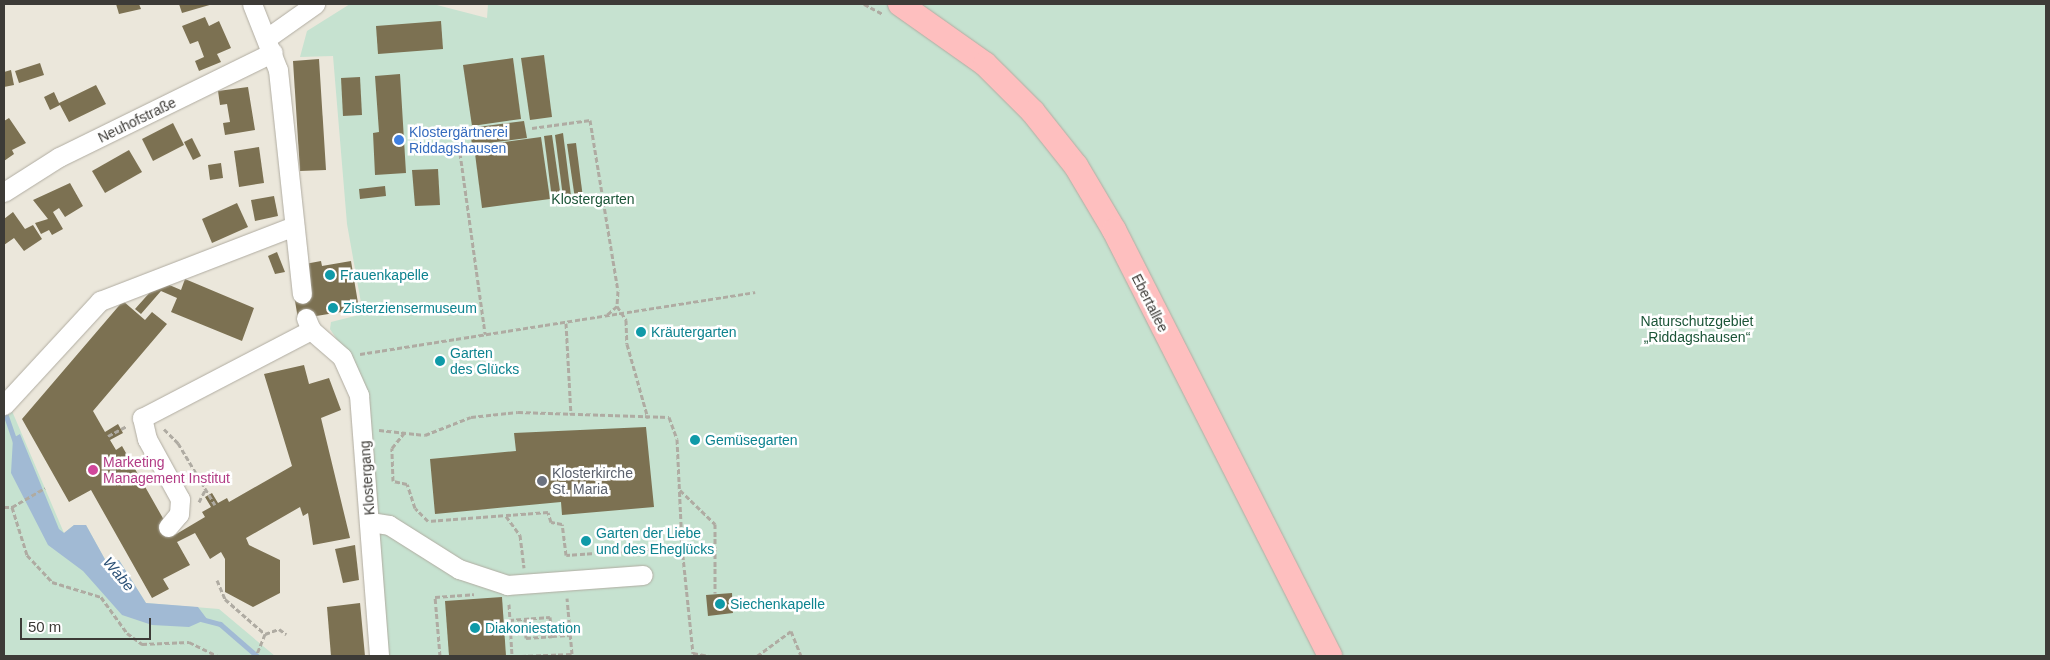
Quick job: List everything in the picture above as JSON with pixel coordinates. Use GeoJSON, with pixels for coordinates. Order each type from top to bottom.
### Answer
{"type":"FeatureCollection","features":[{"type":"Feature","properties":{"kind":"main road","name":"Ebertallee"},"geometry":{"type":"LineString","coordinates":[[894,10],[985,64],[1034,112],[1076,166],[1114,230],[1330,656]]}},
{"type":"Feature","properties":{"kind":"street"},"geometry":{"type":"LineString","coordinates":[[252,4],[270,45],[302,294]]}},
{"type":"Feature","properties":{"kind":"street","name":"Neuhofstraße"},"geometry":{"type":"LineString","coordinates":[[4,192],[59,157],[270,45],[315,4]]}},
{"type":"Feature","properties":{"kind":"street"},"geometry":{"type":"LineString","coordinates":[[4,405],[100,301],[294,226]]}},
{"type":"Feature","properties":{"kind":"street","name":"Klostergang"},"geometry":{"type":"LineString","coordinates":[[142,418],[309,324],[342,357],[356,384],[363,428],[379,656]]}},
{"type":"Feature","properties":{"kind":"street"},"geometry":{"type":"LineString","coordinates":[[142,418],[147,439],[180,499],[179,514],[168,527]]}},
{"type":"Feature","properties":{"kind":"street"},"geometry":{"type":"LineString","coordinates":[[370,522],[389,525],[459,569],[515,585],[566,590],[643,575]]}},
{"type":"Feature","properties":{"kind":"path"},"geometry":{"type":"LineString","coordinates":[[864,4],[894,10]]}},
{"type":"Feature","properties":{"kind":"path"},"geometry":{"type":"LineString","coordinates":[[532,128],[590,120],[618,292],[617,306],[604,316]]}},
{"type":"Feature","properties":{"kind":"path"},"geometry":{"type":"LineString","coordinates":[[460,153],[485,334]]}},
{"type":"Feature","properties":{"kind":"path"},"geometry":{"type":"LineString","coordinates":[[342,357],[755,292]]}},
{"type":"Feature","properties":{"kind":"path"},"geometry":{"type":"LineString","coordinates":[[617,306],[624,313],[627,344],[648,418]]}},
{"type":"Feature","properties":{"kind":"path"},"geometry":{"type":"LineString","coordinates":[[566,323],[571,414]]}},
{"type":"Feature","properties":{"kind":"path"},"geometry":{"type":"LineString","coordinates":[[363,428],[425,435],[470,417],[493,414],[669,417],[675,425],[682,547],[693,653],[709,656]]}},
{"type":"Feature","properties":{"kind":"path"},"geometry":{"type":"LineString","coordinates":[[142,418],[178,443],[214,505]]}},
{"type":"Feature","properties":{"kind":"path"},"geometry":{"type":"LineString","coordinates":[[404,433],[392,448],[393,480],[406,484],[415,508],[428,521],[548,512],[551,522],[562,524],[566,555],[682,547]]}},
{"type":"Feature","properties":{"kind":"path"},"geometry":{"type":"LineString","coordinates":[[4,507],[12,507],[45,488]]}},
{"type":"Feature","properties":{"kind":"path"},"geometry":{"type":"LineString","coordinates":[[680,490],[715,524],[715,593]]}},
{"type":"Feature","properties":{"kind":"path"},"geometry":{"type":"LineString","coordinates":[[12,507],[27,555],[52,582],[101,597],[127,633],[142,644],[188,642],[218,656]]}},
{"type":"Feature","properties":{"kind":"path"},"geometry":{"type":"LineString","coordinates":[[440,656],[435,597],[502,592],[515,585],[520,536],[506,515]]}},
{"type":"Feature","properties":{"kind":"path"},"geometry":{"type":"LineString","coordinates":[[217,580],[225,599],[265,634]]}},
{"type":"Feature","properties":{"kind":"path"},"geometry":{"type":"LineString","coordinates":[[557,600],[566,590]]}},
{"type":"Feature","properties":{"kind":"path"},"geometry":{"type":"LineString","coordinates":[[521,656],[572,654],[566,590]]}},
{"type":"Feature","properties":{"kind":"path"},"geometry":{"type":"LineString","coordinates":[[512,656],[508,604],[517,603]]}},
{"type":"Feature","properties":{"kind":"path"},"geometry":{"type":"LineString","coordinates":[[509,620],[550,617],[552,636]]}},
{"type":"Feature","properties":{"kind":"path"},"geometry":{"type":"LineString","coordinates":[[525,619],[526,638],[570,634]]}},
{"type":"Feature","properties":{"kind":"path"},"geometry":{"type":"LineString","coordinates":[[265,634],[280,629],[286,634]]}},
{"type":"Feature","properties":{"kind":"path"},"geometry":{"type":"LineString","coordinates":[[757,656],[792,631],[801,656]]}},
{"type":"Feature","properties":{"kind":"path"},"geometry":{"type":"LineString","coordinates":[[256,656],[262,648],[265,634]]}},
{"type":"Feature","properties":{"kind":"green space"},"geometry":{"type":"Polygon","coordinates":[[[350,4],[433,4],[487,18],[488,4],[2046,4],[2046,656],[388,656],[370,408],[363,379],[330,329],[331,322],[363,314],[347,224],[333,56],[300,57],[307,31],[350,4]]]}},
{"type":"Feature","properties":{"kind":"green space"},"geometry":{"type":"Polygon","coordinates":[[[12,411],[64,533],[74,525],[86,525],[107,563],[119,560],[146,603],[219,609],[275,656],[4,656],[4,419],[12,411]]]}},
{"type":"Feature","properties":{"kind":"water"},"geometry":{"type":"Polygon","coordinates":[[[20,434],[59,529],[64,533],[74,525],[86,525],[107,563],[119,560],[146,603],[198,607],[207,619],[189,627],[152,625],[122,615],[83,571],[48,545],[11,473],[13,438],[20,434]]]}},
{"type":"Feature","properties":{"kind":"building"},"geometry":{"type":"Polygon","coordinates":[[[116,4],[139,4],[141,9],[119,14],[116,4]]]}},
{"type":"Feature","properties":{"kind":"building"},"geometry":{"type":"Polygon","coordinates":[[[179,4],[213,4],[182,13],[179,4]]]}},
{"type":"Feature","properties":{"kind":"building"},"geometry":{"type":"Polygon","coordinates":[[[205,17],[209,26],[219,21],[231,48],[217,54],[221,62],[199,71],[195,61],[204,57],[198,41],[190,44],[182,26],[205,17]]]}},
{"type":"Feature","properties":{"kind":"building"},"geometry":{"type":"Polygon","coordinates":[[[441,21],[443,49],[378,54],[376,26],[441,21]]]}},
{"type":"Feature","properties":{"kind":"building"},"geometry":{"type":"Polygon","coordinates":[[[544,55],[552,117],[530,120],[521,58],[544,55]]]}},
{"type":"Feature","properties":{"kind":"building"},"geometry":{"type":"Polygon","coordinates":[[[513,58],[521,119],[472,126],[463,65],[513,58]]]}},
{"type":"Feature","properties":{"kind":"building"},"geometry":{"type":"Polygon","coordinates":[[[319,59],[326,170],[300,171],[293,61],[319,59]]]}},
{"type":"Feature","properties":{"kind":"building"},"geometry":{"type":"Polygon","coordinates":[[[40,63],[44,75],[19,83],[15,71],[40,63]]]}},
{"type":"Feature","properties":{"kind":"building"},"geometry":{"type":"Polygon","coordinates":[[[11,70],[14,85],[4,87],[4,72],[11,70]]]}},
{"type":"Feature","properties":{"kind":"building"},"geometry":{"type":"Polygon","coordinates":[[[400,74],[406,173],[375,175],[373,133],[379,132],[375,76],[400,74]]]}},
{"type":"Feature","properties":{"kind":"building"},"geometry":{"type":"Polygon","coordinates":[[[360,77],[362,115],[343,116],[341,78],[360,77]]]}},
{"type":"Feature","properties":{"kind":"building"},"geometry":{"type":"Polygon","coordinates":[[[96,85],[106,104],[69,122],[60,105],[50,110],[44,97],[54,92],[59,103],[96,85]]]}},
{"type":"Feature","properties":{"kind":"building"},"geometry":{"type":"Polygon","coordinates":[[[248,87],[255,130],[225,135],[223,123],[230,122],[227,104],[220,105],[218,91],[248,87]]]}},
{"type":"Feature","properties":{"kind":"building"},"geometry":{"type":"Polygon","coordinates":[[[9,118],[26,143],[12,150],[14,154],[4,161],[4,121],[9,118]]]}},
{"type":"Feature","properties":{"kind":"building"},"geometry":{"type":"Polygon","coordinates":[[[524,121],[527,138],[472,145],[470,128],[524,121]]]}},
{"type":"Feature","properties":{"kind":"building"},"geometry":{"type":"Polygon","coordinates":[[[173,123],[184,145],[153,161],[142,139],[173,123]]]}},
{"type":"Feature","properties":{"kind":"building"},"geometry":{"type":"Polygon","coordinates":[[[563,133],[571,196],[563,197],[555,135],[563,133]]]}},
{"type":"Feature","properties":{"kind":"building"},"geometry":{"type":"Polygon","coordinates":[[[552,135],[561,198],[552,199],[544,136],[552,135]]]}},
{"type":"Feature","properties":{"kind":"building"},"geometry":{"type":"Polygon","coordinates":[[[541,137],[550,199],[482,208],[474,146],[541,137]]]}},
{"type":"Feature","properties":{"kind":"building"},"geometry":{"type":"Polygon","coordinates":[[[192,138],[201,156],[193,160],[184,142],[192,138]]]}},
{"type":"Feature","properties":{"kind":"building"},"geometry":{"type":"Polygon","coordinates":[[[576,143],[583,198],[575,199],[567,144],[576,143]]]}},
{"type":"Feature","properties":{"kind":"building"},"geometry":{"type":"Polygon","coordinates":[[[259,147],[264,183],[239,187],[234,151],[259,147]]]}},
{"type":"Feature","properties":{"kind":"building"},"geometry":{"type":"Polygon","coordinates":[[[129,150],[142,172],[105,193],[92,171],[129,150]]]}},
{"type":"Feature","properties":{"kind":"building"},"geometry":{"type":"Polygon","coordinates":[[[221,163],[223,178],[210,180],[208,165],[221,163]]]}},
{"type":"Feature","properties":{"kind":"building"},"geometry":{"type":"Polygon","coordinates":[[[438,169],[440,205],[415,206],[412,170],[438,169]]]}},
{"type":"Feature","properties":{"kind":"building"},"geometry":{"type":"Polygon","coordinates":[[[70,183],[83,206],[65,217],[59,208],[53,212],[63,229],[52,235],[49,230],[41,234],[35,223],[48,219],[33,200],[70,183]]]}},
{"type":"Feature","properties":{"kind":"building"},"geometry":{"type":"Polygon","coordinates":[[[385,186],[386,196],[360,199],[359,189],[385,186]]]}},
{"type":"Feature","properties":{"kind":"building"},"geometry":{"type":"Polygon","coordinates":[[[274,196],[278,216],[255,221],[251,200],[274,196]]]}},
{"type":"Feature","properties":{"kind":"building"},"geometry":{"type":"Polygon","coordinates":[[[237,203],[248,227],[212,243],[202,219],[237,203]]]}},
{"type":"Feature","properties":{"kind":"building"},"geometry":{"type":"Polygon","coordinates":[[[13,212],[25,229],[33,225],[42,239],[24,251],[14,238],[4,245],[4,219],[13,212]]]}},
{"type":"Feature","properties":{"kind":"building"},"geometry":{"type":"Polygon","coordinates":[[[277,252],[285,272],[275,274],[268,256],[277,252]]]}},
{"type":"Feature","properties":{"kind":"building"},"geometry":{"type":"Polygon","coordinates":[[[321,261],[322,266],[351,261],[359,309],[298,319],[294,295],[305,264],[321,261]]]}},
{"type":"Feature","properties":{"kind":"building"},"geometry":{"type":"Polygon","coordinates":[[[185,279],[254,308],[242,341],[171,312],[177,298],[161,291],[141,314],[135,309],[160,281],[181,290],[185,279]]]}},
{"type":"Feature","properties":{"kind":"building"},"geometry":{"type":"Polygon","coordinates":[[[123,301],[145,320],[152,312],[167,324],[93,411],[105,432],[118,424],[123,433],[110,440],[116,450],[122,446],[173,536],[205,517],[202,512],[211,507],[205,497],[212,493],[218,503],[227,498],[229,502],[292,466],[264,374],[304,365],[309,384],[329,378],[341,410],[321,418],[350,538],[313,545],[308,513],[303,516],[300,507],[246,538],[249,545],[280,560],[280,593],[253,607],[225,592],[225,559],[221,552],[210,559],[195,533],[177,542],[190,565],[163,579],[169,589],[152,598],[91,490],[69,502],[22,419],[123,301]]]}},
{"type":"Feature","properties":{"kind":"building","name":"Klosterkirche St. Maria"},"geometry":{"type":"Polygon","coordinates":[[[646,427],[654,507],[562,515],[561,502],[435,514],[430,459],[516,451],[514,433],[646,427]]]}},
{"type":"Feature","properties":{"kind":"building"},"geometry":{"type":"Polygon","coordinates":[[[355,545],[359,580],[343,583],[335,549],[355,545]]]}},
{"type":"Feature","properties":{"kind":"building","name":"Siechenkapelle"},"geometry":{"type":"Polygon","coordinates":[[[732,593],[733,613],[708,616],[706,595],[732,593]]]}},
{"type":"Feature","properties":{"kind":"building","name":"Diakoniestation"},"geometry":{"type":"Polygon","coordinates":[[[502,597],[506,656],[449,656],[445,601],[502,597]]]}},
{"type":"Feature","properties":{"kind":"building"},"geometry":{"type":"Polygon","coordinates":[[[360,603],[365,656],[331,656],[327,607],[360,603]]]}},
{"type":"Feature","properties":{"kind":"waterway","name":"Wabe"},"geometry":{"type":"LineString","coordinates":[[5,413],[15,442]]}},
{"type":"Feature","properties":{"kind":"waterway","name":"Wabe"},"geometry":{"type":"LineString","coordinates":[[201,619],[220,624],[257,656]]}},
{"type":"Feature","properties":{"kind":"place","name":"Klostergärtnerei Riddagshausen"},"geometry":{"type":"Point","coordinates":[399,140]}},
{"type":"Feature","properties":{"kind":"place","name":"Frauenkapelle"},"geometry":{"type":"Point","coordinates":[330,275]}},
{"type":"Feature","properties":{"kind":"place","name":"Zisterziensermuseum"},"geometry":{"type":"Point","coordinates":[333,308]}},
{"type":"Feature","properties":{"kind":"place","name":"Kräutergarten"},"geometry":{"type":"Point","coordinates":[641,332]}},
{"type":"Feature","properties":{"kind":"place","name":"Garten des Glücks"},"geometry":{"type":"Point","coordinates":[440,361]}},
{"type":"Feature","properties":{"kind":"place","name":"Gemüsegarten"},"geometry":{"type":"Point","coordinates":[695,440]}},
{"type":"Feature","properties":{"kind":"place","name":"Marketing Management Institut"},"geometry":{"type":"Point","coordinates":[93,470]}},
{"type":"Feature","properties":{"kind":"place","name":"Klosterkirche St. Maria"},"geometry":{"type":"Point","coordinates":[542,481]}},
{"type":"Feature","properties":{"kind":"place","name":"Garten der Liebe und des Eheglücks"},"geometry":{"type":"Point","coordinates":[586,541]}},
{"type":"Feature","properties":{"kind":"place","name":"Siechenkapelle"},"geometry":{"type":"Point","coordinates":[720,604]}},
{"type":"Feature","properties":{"kind":"place","name":"Diakoniestation"},"geometry":{"type":"Point","coordinates":[475,628]}},
{"type":"Feature","properties":{"kind":"park label","name":"Klostergarten"},"geometry":{"type":"Point","coordinates":[593,199]}},
{"type":"Feature","properties":{"kind":"park label","name":"Naturschutzgebiet „Riddagshausen“"},"geometry":{"type":"Point","coordinates":[1697,330]}}]}
